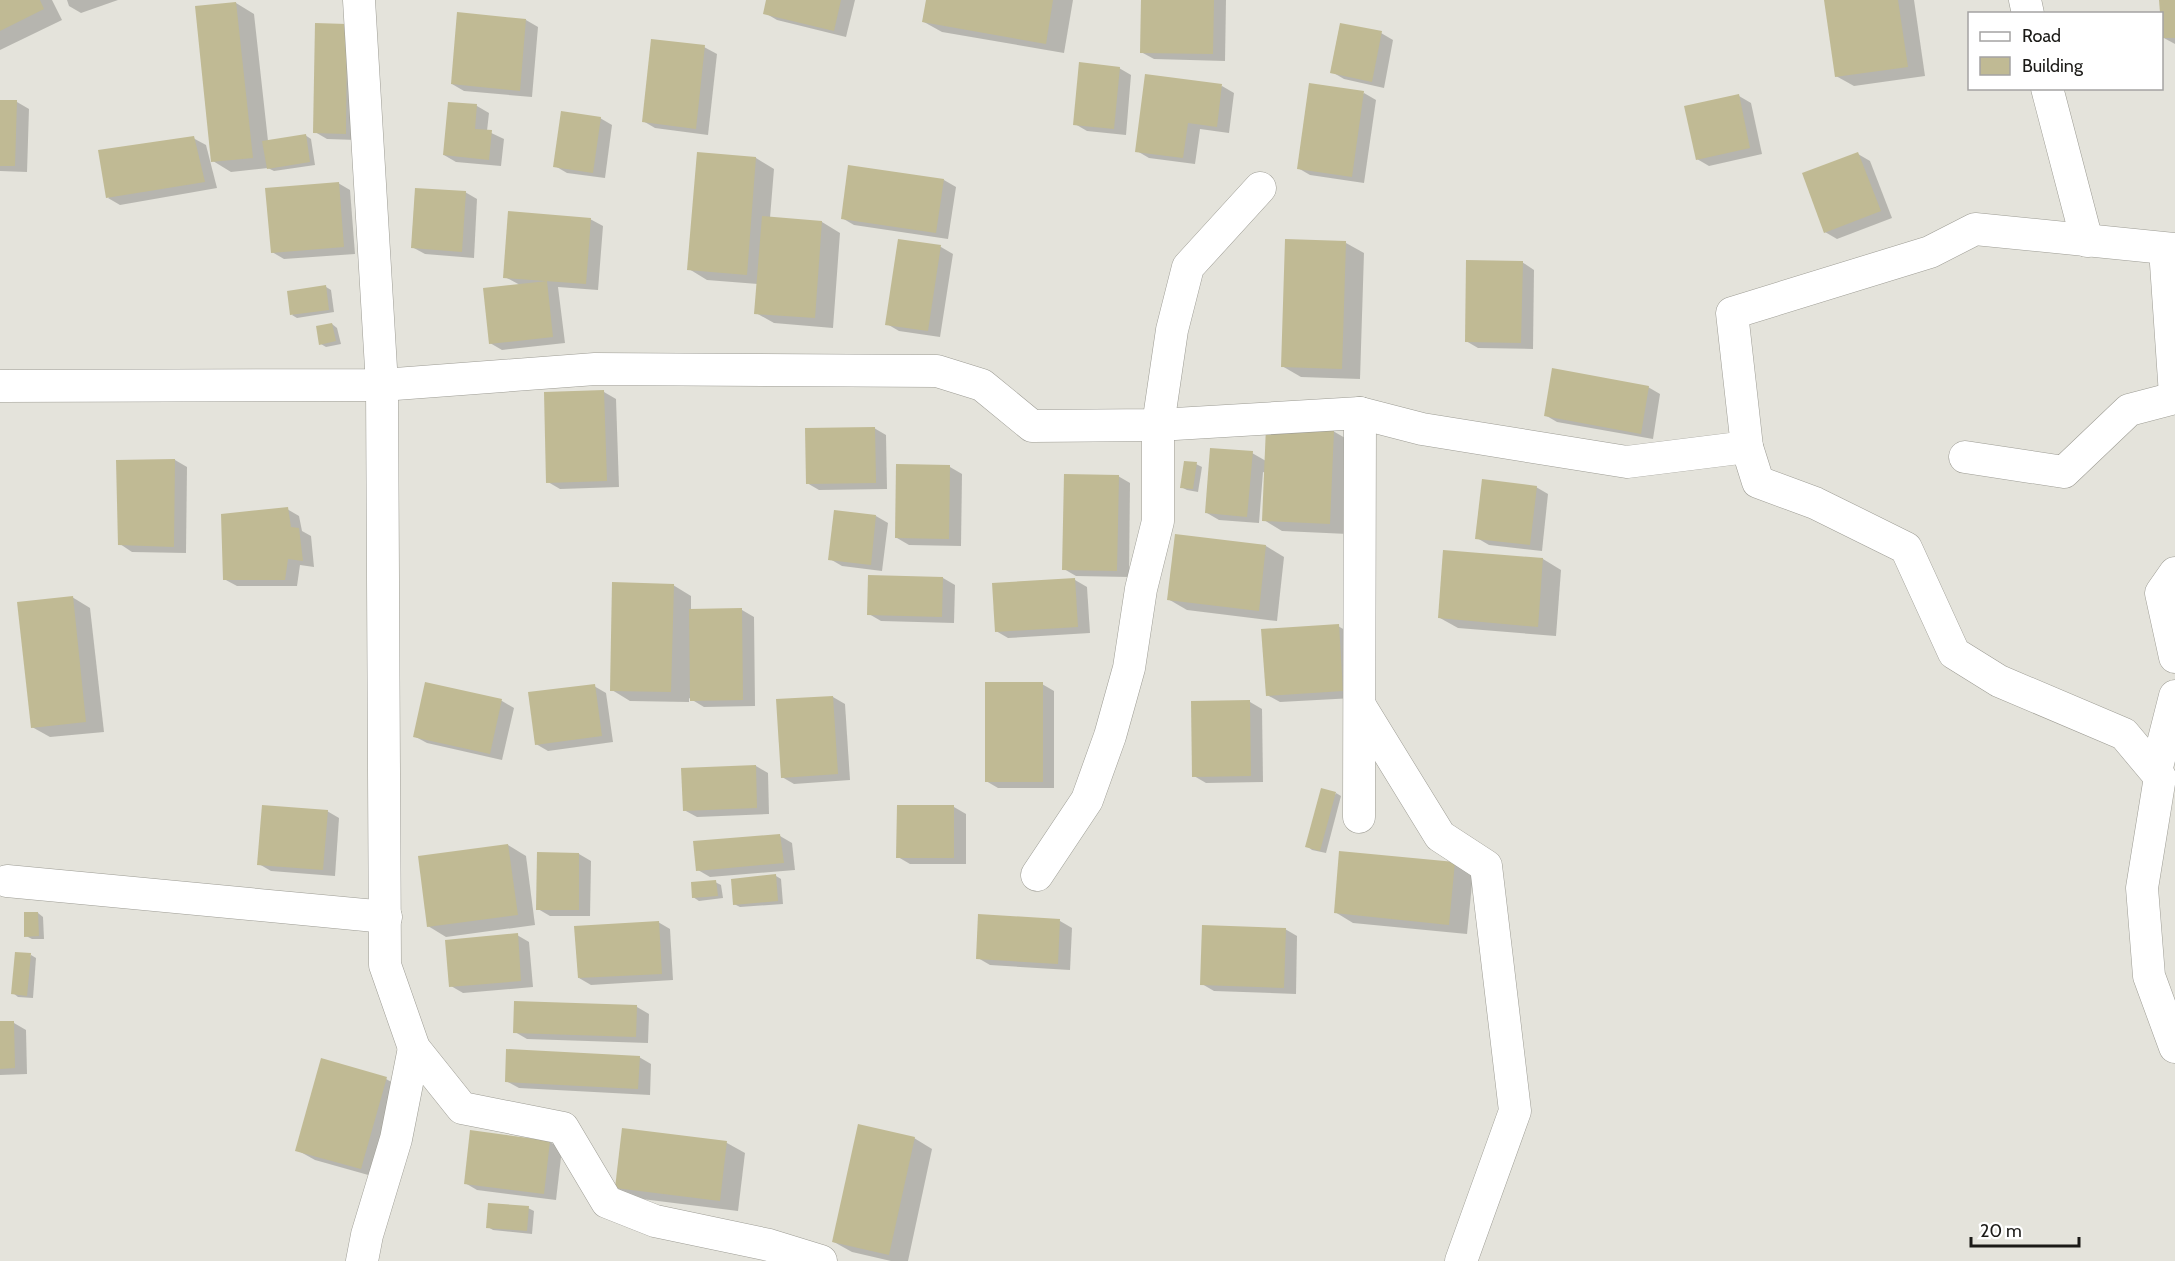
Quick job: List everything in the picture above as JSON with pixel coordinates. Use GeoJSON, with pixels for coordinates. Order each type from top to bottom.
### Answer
{"type":"FeatureCollection","features":[{"type":"Feature","properties":{"kind":"street"},"geometry":{"type":"LineString","coordinates":[[359,0],[382,385],[385,965],[414,1048],[462,1108],[564,1128],[607,1202],[655,1221],[769,1245],[821,1261]]}},
{"type":"Feature","properties":{"kind":"street"},"geometry":{"type":"LineString","coordinates":[[2048,90],[2087,241]]}},
{"type":"Feature","properties":{"kind":"street"},"geometry":{"type":"LineString","coordinates":[[1037,875],[1087,800],[1110,736],[1129,668],[1142,589],[1158,521],[1158,425],[1172,330],[1188,267],[1260,188]]}},
{"type":"Feature","properties":{"kind":"street"},"geometry":{"type":"LineString","coordinates":[[1965,457],[2064,472],[2129,410],[2175,397],[2170,249],[1975,229],[1930,252],[1731,313],[1747,447],[1758,482],[1815,503],[1906,548],[1954,653],[1999,681],[2124,734],[2162,794]]}},
{"type":"Feature","properties":{"kind":"street"},"geometry":{"type":"LineString","coordinates":[[0,386],[382,385],[595,369],[937,371],[982,384],[1032,426],[1158,425],[1360,413],[1422,429],[1627,462],[1747,447]]}},
{"type":"Feature","properties":{"kind":"street"},"geometry":{"type":"LineString","coordinates":[[1359,817],[1360,413]]}},
{"type":"Feature","properties":{"kind":"street"},"geometry":{"type":"LineString","coordinates":[[2175,573],[2161,593],[2175,657]]}},
{"type":"Feature","properties":{"kind":"street"},"geometry":{"type":"LineString","coordinates":[[2175,696],[2162,794],[2142,888],[2149,976],[2175,1047]]}},
{"type":"Feature","properties":{"kind":"street"},"geometry":{"type":"LineString","coordinates":[[1360,706],[1440,837],[1486,866],[1515,1111],[1461,1261]]}},
{"type":"Feature","properties":{"kind":"street"},"geometry":{"type":"LineString","coordinates":[[7,881],[386,917]]}},
{"type":"Feature","properties":{"kind":"street"},"geometry":{"type":"LineString","coordinates":[[362,1261],[367,1235],[396,1139],[414,1048]]}},
{"type":"Feature","properties":{"kind":"building"},"geometry":{"type":"Polygon","coordinates":[[[0,0],[40,0],[44,9],[0,31],[0,0]]]}},
{"type":"Feature","properties":{"kind":"building"},"geometry":{"type":"Polygon","coordinates":[[[766,0],[841,0],[834,31],[763,14],[766,0]]]}},
{"type":"Feature","properties":{"kind":"building"},"geometry":{"type":"Polygon","coordinates":[[[926,0],[1053,0],[1046,44],[922,22],[926,0]]]}},
{"type":"Feature","properties":{"kind":"building"},"geometry":{"type":"Polygon","coordinates":[[[1141,0],[1214,0],[1213,54],[1140,53],[1141,0]]]}},
{"type":"Feature","properties":{"kind":"building"},"geometry":{"type":"Polygon","coordinates":[[[1824,0],[1898,0],[1908,67],[1835,77],[1824,0]]]}},
{"type":"Feature","properties":{"kind":"building"},"geometry":{"type":"Polygon","coordinates":[[[2159,0],[2175,0],[2175,38],[2163,38],[2163,12],[2160,12],[2159,0]]]}},
{"type":"Feature","properties":{"kind":"building"},"geometry":{"type":"Polygon","coordinates":[[[236,2],[253,158],[211,162],[195,6],[236,2]]]}},
{"type":"Feature","properties":{"kind":"building"},"geometry":{"type":"Polygon","coordinates":[[[457,12],[526,19],[520,91],[451,84],[457,12]]]}},
{"type":"Feature","properties":{"kind":"building"},"geometry":{"type":"Polygon","coordinates":[[[315,23],[347,24],[346,134],[313,133],[315,23]]]}},
{"type":"Feature","properties":{"kind":"building"},"geometry":{"type":"Polygon","coordinates":[[[1340,23],[1382,31],[1372,82],[1330,73],[1340,23]]]}},
{"type":"Feature","properties":{"kind":"building"},"geometry":{"type":"Polygon","coordinates":[[[651,39],[705,45],[696,129],[642,122],[651,39]]]}},
{"type":"Feature","properties":{"kind":"building"},"geometry":{"type":"Polygon","coordinates":[[[1079,62],[1120,67],[1114,129],[1073,125],[1079,62]]]}},
{"type":"Feature","properties":{"kind":"building"},"geometry":{"type":"Polygon","coordinates":[[[1145,74],[1222,84],[1217,127],[1188,123],[1183,158],[1135,152],[1145,74]]]}},
{"type":"Feature","properties":{"kind":"building"},"geometry":{"type":"Polygon","coordinates":[[[1309,83],[1364,91],[1352,177],[1297,169],[1309,83]]]}},
{"type":"Feature","properties":{"kind":"building"},"geometry":{"type":"Polygon","coordinates":[[[1739,94],[1750,148],[1696,160],[1684,106],[1739,94]]]}},
{"type":"Feature","properties":{"kind":"building"},"geometry":{"type":"Polygon","coordinates":[[[0,100],[17,100],[15,166],[0,166],[0,100]]]}},
{"type":"Feature","properties":{"kind":"building"},"geometry":{"type":"Polygon","coordinates":[[[448,102],[477,104],[475,129],[492,130],[489,160],[443,155],[448,102]]]}},
{"type":"Feature","properties":{"kind":"building"},"geometry":{"type":"Polygon","coordinates":[[[561,111],[601,117],[593,173],[553,167],[561,111]]]}},
{"type":"Feature","properties":{"kind":"building"},"geometry":{"type":"Polygon","coordinates":[[[306,134],[310,162],[267,169],[262,141],[306,134]]]}},
{"type":"Feature","properties":{"kind":"building"},"geometry":{"type":"Polygon","coordinates":[[[194,136],[205,182],[106,198],[98,150],[194,136]]]}},
{"type":"Feature","properties":{"kind":"building"},"geometry":{"type":"Polygon","coordinates":[[[697,152],[756,157],[747,275],[687,270],[697,152]]]}},
{"type":"Feature","properties":{"kind":"building"},"geometry":{"type":"Polygon","coordinates":[[[1858,152],[1881,211],[1824,233],[1802,173],[1858,152]]]}},
{"type":"Feature","properties":{"kind":"building"},"geometry":{"type":"Polygon","coordinates":[[[848,165],[944,179],[936,233],[841,219],[848,165]]]}},
{"type":"Feature","properties":{"kind":"building"},"geometry":{"type":"Polygon","coordinates":[[[339,182],[344,247],[271,253],[265,188],[339,182]]]}},
{"type":"Feature","properties":{"kind":"building"},"geometry":{"type":"Polygon","coordinates":[[[415,188],[466,191],[462,252],[411,248],[415,188]]]}},
{"type":"Feature","properties":{"kind":"building"},"geometry":{"type":"Polygon","coordinates":[[[508,211],[591,218],[586,284],[503,278],[508,211]]]}},
{"type":"Feature","properties":{"kind":"building"},"geometry":{"type":"Polygon","coordinates":[[[762,216],[822,221],[815,318],[754,314],[762,216]]]}},
{"type":"Feature","properties":{"kind":"building"},"geometry":{"type":"Polygon","coordinates":[[[898,239],[941,245],[928,331],[885,325],[898,239]]]}},
{"type":"Feature","properties":{"kind":"building"},"geometry":{"type":"Polygon","coordinates":[[[1285,239],[1346,241],[1342,369],[1281,367],[1285,239]]]}},
{"type":"Feature","properties":{"kind":"building"},"geometry":{"type":"Polygon","coordinates":[[[1466,260],[1523,261],[1521,343],[1465,342],[1466,260]]]}},
{"type":"Feature","properties":{"kind":"building"},"geometry":{"type":"Polygon","coordinates":[[[547,281],[553,337],[489,344],[483,288],[547,281]]]}},
{"type":"Feature","properties":{"kind":"building"},"geometry":{"type":"Polygon","coordinates":[[[326,285],[329,310],[290,315],[287,291],[326,285]]]}},
{"type":"Feature","properties":{"kind":"building"},"geometry":{"type":"Polygon","coordinates":[[[332,323],[336,341],[319,345],[316,326],[332,323]]]}},
{"type":"Feature","properties":{"kind":"building"},"geometry":{"type":"Polygon","coordinates":[[[1552,368],[1649,386],[1641,434],[1544,416],[1552,368]]]}},
{"type":"Feature","properties":{"kind":"building"},"geometry":{"type":"Polygon","coordinates":[[[604,390],[607,481],[546,483],[544,392],[604,390]]]}},
{"type":"Feature","properties":{"kind":"building"},"geometry":{"type":"Polygon","coordinates":[[[875,427],[876,483],[806,484],[805,428],[875,427]]]}},
{"type":"Feature","properties":{"kind":"building"},"geometry":{"type":"Polygon","coordinates":[[[1266,427],[1334,430],[1330,524],[1262,521],[1266,427]]]}},
{"type":"Feature","properties":{"kind":"building"},"geometry":{"type":"Polygon","coordinates":[[[1210,448],[1253,451],[1247,517],[1205,513],[1210,448]]]}},
{"type":"Feature","properties":{"kind":"building"},"geometry":{"type":"Polygon","coordinates":[[[175,459],[174,547],[118,545],[116,460],[175,459]]]}},
{"type":"Feature","properties":{"kind":"building"},"geometry":{"type":"Polygon","coordinates":[[[1184,461],[1197,462],[1193,489],[1180,488],[1184,461]]]}},
{"type":"Feature","properties":{"kind":"building"},"geometry":{"type":"Polygon","coordinates":[[[896,464],[950,465],[949,539],[895,538],[896,464]]]}},
{"type":"Feature","properties":{"kind":"building"},"geometry":{"type":"Polygon","coordinates":[[[1064,474],[1119,475],[1117,571],[1062,570],[1064,474]]]}},
{"type":"Feature","properties":{"kind":"building"},"geometry":{"type":"Polygon","coordinates":[[[1482,479],[1537,486],[1530,545],[1475,539],[1482,479]]]}},
{"type":"Feature","properties":{"kind":"building"},"geometry":{"type":"Polygon","coordinates":[[[288,507],[291,527],[299,528],[303,561],[288,559],[285,580],[223,580],[221,514],[288,507]]]}},
{"type":"Feature","properties":{"kind":"building"},"geometry":{"type":"Polygon","coordinates":[[[834,510],[876,515],[871,565],[828,560],[834,510]]]}},
{"type":"Feature","properties":{"kind":"building"},"geometry":{"type":"Polygon","coordinates":[[[1175,534],[1266,545],[1259,611],[1167,600],[1175,534]]]}},
{"type":"Feature","properties":{"kind":"building"},"geometry":{"type":"Polygon","coordinates":[[[1443,550],[1543,558],[1538,627],[1438,618],[1443,550]]]}},
{"type":"Feature","properties":{"kind":"building"},"geometry":{"type":"Polygon","coordinates":[[[868,575],[943,577],[942,617],[867,615],[868,575]]]}},
{"type":"Feature","properties":{"kind":"building"},"geometry":{"type":"Polygon","coordinates":[[[1075,578],[1078,627],[995,632],[992,583],[1075,578]]]}},
{"type":"Feature","properties":{"kind":"building"},"geometry":{"type":"Polygon","coordinates":[[[612,582],[674,584],[671,692],[610,691],[612,582]]]}},
{"type":"Feature","properties":{"kind":"building"},"geometry":{"type":"Polygon","coordinates":[[[73,596],[86,722],[31,728],[17,602],[73,596]]]}},
{"type":"Feature","properties":{"kind":"building"},"geometry":{"type":"Polygon","coordinates":[[[742,608],[743,700],[690,701],[689,609],[742,608]]]}},
{"type":"Feature","properties":{"kind":"building"},"geometry":{"type":"Polygon","coordinates":[[[1339,624],[1343,691],[1266,696],[1261,629],[1339,624]]]}},
{"type":"Feature","properties":{"kind":"building"},"geometry":{"type":"Polygon","coordinates":[[[425,682],[502,699],[490,754],[413,737],[425,682]]]}},
{"type":"Feature","properties":{"kind":"building"},"geometry":{"type":"Polygon","coordinates":[[[985,682],[1043,682],[1043,782],[985,782],[985,682]]]}},
{"type":"Feature","properties":{"kind":"building"},"geometry":{"type":"Polygon","coordinates":[[[595,684],[602,736],[535,745],[528,692],[595,684]]]}},
{"type":"Feature","properties":{"kind":"building"},"geometry":{"type":"Polygon","coordinates":[[[833,696],[838,774],[781,778],[776,699],[833,696]]]}},
{"type":"Feature","properties":{"kind":"building"},"geometry":{"type":"Polygon","coordinates":[[[1250,700],[1251,776],[1192,777],[1191,701],[1250,700]]]}},
{"type":"Feature","properties":{"kind":"building"},"geometry":{"type":"Polygon","coordinates":[[[756,765],[757,808],[683,811],[681,768],[756,765]]]}},
{"type":"Feature","properties":{"kind":"building"},"geometry":{"type":"Polygon","coordinates":[[[1321,788],[1336,792],[1320,851],[1305,847],[1321,788]]]}},
{"type":"Feature","properties":{"kind":"building"},"geometry":{"type":"Polygon","coordinates":[[[262,805],[328,810],[323,870],[257,865],[262,805]]]}},
{"type":"Feature","properties":{"kind":"building"},"geometry":{"type":"Polygon","coordinates":[[[897,805],[954,805],[954,858],[896,858],[897,805]]]}},
{"type":"Feature","properties":{"kind":"building"},"geometry":{"type":"Polygon","coordinates":[[[780,834],[784,863],[696,871],[693,841],[780,834]]]}},
{"type":"Feature","properties":{"kind":"building"},"geometry":{"type":"Polygon","coordinates":[[[508,844],[518,915],[427,927],[418,856],[508,844]]]}},
{"type":"Feature","properties":{"kind":"building"},"geometry":{"type":"Polygon","coordinates":[[[1339,851],[1455,862],[1449,925],[1334,913],[1339,851]]]}},
{"type":"Feature","properties":{"kind":"building"},"geometry":{"type":"Polygon","coordinates":[[[537,852],[579,853],[579,910],[536,910],[537,852]]]}},
{"type":"Feature","properties":{"kind":"building"},"geometry":{"type":"Polygon","coordinates":[[[776,874],[778,901],[733,905],[731,879],[776,874]]]}},
{"type":"Feature","properties":{"kind":"building"},"geometry":{"type":"Polygon","coordinates":[[[716,880],[718,896],[692,898],[691,882],[716,880]]]}},
{"type":"Feature","properties":{"kind":"building"},"geometry":{"type":"Polygon","coordinates":[[[24,912],[38,912],[39,936],[24,937],[24,912]]]}},
{"type":"Feature","properties":{"kind":"building"},"geometry":{"type":"Polygon","coordinates":[[[978,914],[1060,919],[1058,964],[976,959],[978,914]]]}},
{"type":"Feature","properties":{"kind":"building"},"geometry":{"type":"Polygon","coordinates":[[[659,921],[662,974],[578,978],[574,926],[659,921]]]}},
{"type":"Feature","properties":{"kind":"building"},"geometry":{"type":"Polygon","coordinates":[[[1202,925],[1286,928],[1284,988],[1200,985],[1202,925]]]}},
{"type":"Feature","properties":{"kind":"building"},"geometry":{"type":"Polygon","coordinates":[[[518,933],[521,981],[449,987],[445,940],[518,933]]]}},
{"type":"Feature","properties":{"kind":"building"},"geometry":{"type":"Polygon","coordinates":[[[15,952],[31,953],[27,996],[11,994],[15,952]]]}},
{"type":"Feature","properties":{"kind":"building"},"geometry":{"type":"Polygon","coordinates":[[[514,1001],[637,1005],[636,1037],[513,1033],[514,1001]]]}},
{"type":"Feature","properties":{"kind":"building"},"geometry":{"type":"Polygon","coordinates":[[[0,1021],[14,1021],[15,1068],[0,1069],[0,1021]]]}},
{"type":"Feature","properties":{"kind":"building"},"geometry":{"type":"Polygon","coordinates":[[[506,1049],[640,1056],[638,1089],[505,1082],[506,1049]]]}},
{"type":"Feature","properties":{"kind":"building"},"geometry":{"type":"Polygon","coordinates":[[[321,1058],[387,1077],[361,1169],[295,1151],[321,1058]]]}},
{"type":"Feature","properties":{"kind":"building"},"geometry":{"type":"Polygon","coordinates":[[[858,1124],[915,1137],[889,1255],[832,1242],[858,1124]]]}},
{"type":"Feature","properties":{"kind":"building"},"geometry":{"type":"Polygon","coordinates":[[[622,1128],[727,1141],[720,1201],[615,1188],[622,1128]]]}},
{"type":"Feature","properties":{"kind":"building"},"geometry":{"type":"Polygon","coordinates":[[[470,1130],[550,1141],[544,1194],[464,1184],[470,1130]]]}},
{"type":"Feature","properties":{"kind":"building"},"geometry":{"type":"Polygon","coordinates":[[[488,1203],[529,1206],[527,1231],[486,1228],[488,1203]]]}}]}
